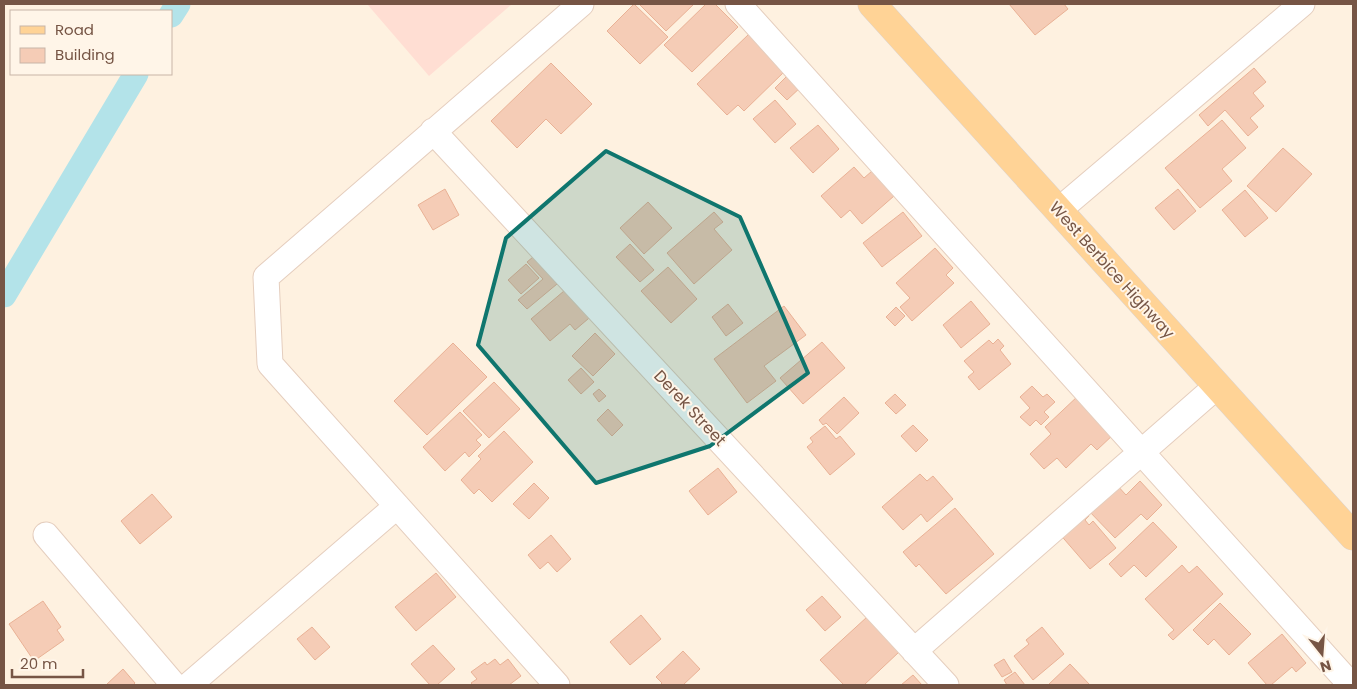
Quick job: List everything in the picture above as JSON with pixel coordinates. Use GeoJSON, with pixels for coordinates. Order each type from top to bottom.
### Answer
{"type":"FeatureCollection","features":[{"type":"Feature","properties":{"kind":"main road","name":"West Berbice Highway"},"geometry":{"type":"LineString","coordinates":[[872,4],[1353,536]]}},
{"type":"Feature","properties":{"kind":"street"},"geometry":{"type":"LineString","coordinates":[[557,685],[270,364],[266,277],[581,4]]}},
{"type":"Feature","properties":{"kind":"street"},"geometry":{"type":"LineString","coordinates":[[738,4],[1351,685]]}},
{"type":"Feature","properties":{"kind":"street"},"geometry":{"type":"LineString","coordinates":[[1059,210],[1302,4]]}},
{"type":"Feature","properties":{"kind":"street","name":"Derek Street"},"geometry":{"type":"LineString","coordinates":[[434,131],[946,685]]}},
{"type":"Feature","properties":{"kind":"street"},"geometry":{"type":"LineString","coordinates":[[914,651],[1217,386]]}},
{"type":"Feature","properties":{"kind":"street"},"geometry":{"type":"LineString","coordinates":[[189,685],[397,506]]}},
{"type":"Feature","properties":{"kind":"street"},"geometry":{"type":"LineString","coordinates":[[46,535],[174,685]]}},
{"type":"Feature","properties":{"kind":"highlighted area"},"geometry":{"type":"Polygon","coordinates":[[[606,151],[740,217],[808,373],[710,446],[596,483],[478,345],[506,238],[606,151]]]}},
{"type":"Feature","properties":{"kind":"shaded area"},"geometry":{"type":"Polygon","coordinates":[[[367,4],[512,4],[429,76],[367,4]]]}},
{"type":"Feature","properties":{"kind":"building"},"geometry":{"type":"Polygon","coordinates":[[[634,4],[668,37],[640,64],[607,31],[634,4]]]}},
{"type":"Feature","properties":{"kind":"building"},"geometry":{"type":"Polygon","coordinates":[[[694,4],[666,31],[640,5],[694,4]]]}},
{"type":"Feature","properties":{"kind":"building"},"geometry":{"type":"Polygon","coordinates":[[[706,4],[715,4],[738,27],[692,72],[664,45],[706,4]]]}},
{"type":"Feature","properties":{"kind":"building"},"geometry":{"type":"Polygon","coordinates":[[[1009,4],[1064,4],[1068,9],[1035,35],[1009,4]]]}},
{"type":"Feature","properties":{"kind":"building"},"geometry":{"type":"Polygon","coordinates":[[[749,34],[785,71],[744,111],[738,105],[727,115],[697,84],[749,34]]]}},
{"type":"Feature","properties":{"kind":"building"},"geometry":{"type":"Polygon","coordinates":[[[551,63],[592,104],[561,134],[546,119],[517,148],[491,121],[551,63]]]}},
{"type":"Feature","properties":{"kind":"building"},"geometry":{"type":"Polygon","coordinates":[[[1254,68],[1266,82],[1253,93],[1264,106],[1250,118],[1258,127],[1248,136],[1225,110],[1208,126],[1199,115],[1254,68]]]}},
{"type":"Feature","properties":{"kind":"building"},"geometry":{"type":"Polygon","coordinates":[[[790,73],[802,86],[787,100],[775,88],[790,73]]]}},
{"type":"Feature","properties":{"kind":"building"},"geometry":{"type":"Polygon","coordinates":[[[775,100],[796,124],[775,143],[753,119],[775,100]]]}},
{"type":"Feature","properties":{"kind":"building"},"geometry":{"type":"Polygon","coordinates":[[[1222,120],[1246,148],[1222,169],[1232,181],[1200,208],[1165,168],[1222,120]]]}},
{"type":"Feature","properties":{"kind":"building"},"geometry":{"type":"Polygon","coordinates":[[[818,125],[839,149],[813,173],[790,148],[818,125]]]}},
{"type":"Feature","properties":{"kind":"building"},"geometry":{"type":"Polygon","coordinates":[[[1283,148],[1312,174],[1276,212],[1247,186],[1283,148]]]}},
{"type":"Feature","properties":{"kind":"building"},"geometry":{"type":"Polygon","coordinates":[[[854,167],[864,178],[872,171],[894,196],[862,224],[850,210],[841,218],[821,196],[854,167]]]}},
{"type":"Feature","properties":{"kind":"building"},"geometry":{"type":"Polygon","coordinates":[[[445,189],[459,215],[433,230],[418,205],[445,189]]]}},
{"type":"Feature","properties":{"kind":"building"},"geometry":{"type":"Polygon","coordinates":[[[1178,189],[1196,211],[1174,230],[1155,208],[1178,189]]]}},
{"type":"Feature","properties":{"kind":"building"},"geometry":{"type":"Polygon","coordinates":[[[1245,190],[1268,218],[1245,237],[1222,210],[1245,190]]]}},
{"type":"Feature","properties":{"kind":"building"},"geometry":{"type":"Polygon","coordinates":[[[648,202],[672,228],[644,254],[620,228],[648,202]]]}},
{"type":"Feature","properties":{"kind":"building"},"geometry":{"type":"Polygon","coordinates":[[[714,212],[723,222],[714,229],[732,250],[694,284],[667,253],[714,212]]]}},
{"type":"Feature","properties":{"kind":"building"},"geometry":{"type":"Polygon","coordinates":[[[903,212],[922,236],[882,267],[863,243],[903,212]]]}},
{"type":"Feature","properties":{"kind":"building"},"geometry":{"type":"Polygon","coordinates":[[[630,244],[654,270],[640,282],[616,257],[630,244]]]}},
{"type":"Feature","properties":{"kind":"building"},"geometry":{"type":"Polygon","coordinates":[[[935,248],[953,268],[946,275],[954,283],[912,321],[900,307],[910,298],[896,283],[935,248]]]}},
{"type":"Feature","properties":{"kind":"building"},"geometry":{"type":"Polygon","coordinates":[[[539,252],[563,279],[527,309],[518,300],[543,279],[527,262],[539,252]]]}},
{"type":"Feature","properties":{"kind":"building"},"geometry":{"type":"Polygon","coordinates":[[[526,264],[539,278],[521,294],[508,280],[526,264]]]}},
{"type":"Feature","properties":{"kind":"building"},"geometry":{"type":"Polygon","coordinates":[[[668,267],[697,299],[671,323],[641,291],[668,267]]]}},
{"type":"Feature","properties":{"kind":"building"},"geometry":{"type":"Polygon","coordinates":[[[571,285],[595,313],[575,330],[570,324],[550,341],[531,319],[571,285]]]}},
{"type":"Feature","properties":{"kind":"building"},"geometry":{"type":"Polygon","coordinates":[[[971,301],[990,324],[961,348],[943,325],[971,301]]]}},
{"type":"Feature","properties":{"kind":"building"},"geometry":{"type":"Polygon","coordinates":[[[728,304],[743,323],[726,336],[712,317],[728,304]]]}},
{"type":"Feature","properties":{"kind":"building"},"geometry":{"type":"Polygon","coordinates":[[[784,306],[806,335],[764,366],[776,381],[747,403],[714,359],[784,306]]]}},
{"type":"Feature","properties":{"kind":"building"},"geometry":{"type":"Polygon","coordinates":[[[896,307],[905,316],[895,326],[886,317],[896,307]]]}},
{"type":"Feature","properties":{"kind":"building"},"geometry":{"type":"Polygon","coordinates":[[[595,333],[615,354],[593,376],[572,356],[595,333]]]}},
{"type":"Feature","properties":{"kind":"building"},"geometry":{"type":"Polygon","coordinates":[[[998,339],[1004,346],[1000,350],[1011,364],[979,390],[968,377],[974,372],[964,361],[989,340],[993,344],[998,339]]]}},
{"type":"Feature","properties":{"kind":"building"},"geometry":{"type":"Polygon","coordinates":[[[822,342],[845,368],[803,404],[780,378],[822,342]]]}},
{"type":"Feature","properties":{"kind":"building"},"geometry":{"type":"Polygon","coordinates":[[[453,343],[487,377],[427,435],[394,401],[453,343]]]}},
{"type":"Feature","properties":{"kind":"building"},"geometry":{"type":"Polygon","coordinates":[[[581,368],[594,382],[581,394],[568,380],[581,368]]]}},
{"type":"Feature","properties":{"kind":"building"},"geometry":{"type":"Polygon","coordinates":[[[494,382],[520,409],[489,438],[463,411],[494,382]]]}},
{"type":"Feature","properties":{"kind":"building"},"geometry":{"type":"Polygon","coordinates":[[[1032,386],[1043,397],[1047,394],[1055,402],[1044,412],[1049,417],[1041,425],[1036,420],[1030,426],[1020,417],[1030,408],[1020,397],[1032,386]]]}},
{"type":"Feature","properties":{"kind":"building"},"geometry":{"type":"Polygon","coordinates":[[[599,389],[606,396],[599,402],[593,394],[599,389]]]}},
{"type":"Feature","properties":{"kind":"building"},"geometry":{"type":"Polygon","coordinates":[[[895,394],[906,405],[896,414],[885,403],[895,394]]]}},
{"type":"Feature","properties":{"kind":"building"},"geometry":{"type":"Polygon","coordinates":[[[1079,395],[1115,433],[1097,450],[1091,444],[1066,468],[1057,458],[1044,469],[1030,454],[1051,434],[1045,427],[1079,395]]]}},
{"type":"Feature","properties":{"kind":"building"},"geometry":{"type":"Polygon","coordinates":[[[844,397],[859,413],[837,434],[826,423],[823,425],[819,420],[844,397]]]}},
{"type":"Feature","properties":{"kind":"building"},"geometry":{"type":"Polygon","coordinates":[[[608,409],[623,425],[612,436],[597,420],[608,409]]]}},
{"type":"Feature","properties":{"kind":"building"},"geometry":{"type":"Polygon","coordinates":[[[460,412],[482,435],[476,440],[481,445],[469,457],[465,452],[445,471],[423,447],[460,412]]]}},
{"type":"Feature","properties":{"kind":"building"},"geometry":{"type":"Polygon","coordinates":[[[913,425],[928,440],[916,452],[901,436],[913,425]]]}},
{"type":"Feature","properties":{"kind":"building"},"geometry":{"type":"Polygon","coordinates":[[[825,426],[836,439],[840,436],[855,454],[830,475],[807,447],[813,442],[810,438],[825,426]]]}},
{"type":"Feature","properties":{"kind":"building"},"geometry":{"type":"Polygon","coordinates":[[[504,431],[533,462],[492,502],[479,489],[474,494],[461,480],[481,459],[478,456],[504,431]]]}},
{"type":"Feature","properties":{"kind":"building"},"geometry":{"type":"Polygon","coordinates":[[[718,468],[737,492],[708,515],[689,491],[718,468]]]}},
{"type":"Feature","properties":{"kind":"building"},"geometry":{"type":"Polygon","coordinates":[[[920,474],[927,481],[933,476],[953,499],[927,522],[921,514],[903,530],[882,507],[920,474]]]}},
{"type":"Feature","properties":{"kind":"building"},"geometry":{"type":"Polygon","coordinates":[[[1140,481],[1162,505],[1147,520],[1141,514],[1115,538],[1088,510],[1116,484],[1126,495],[1140,481]]]}},
{"type":"Feature","properties":{"kind":"building"},"geometry":{"type":"Polygon","coordinates":[[[534,483],[549,498],[529,519],[513,504],[534,483]]]}},
{"type":"Feature","properties":{"kind":"building"},"geometry":{"type":"Polygon","coordinates":[[[152,494],[172,517],[140,544],[121,521],[152,494]]]}},
{"type":"Feature","properties":{"kind":"building"},"geometry":{"type":"Polygon","coordinates":[[[955,508],[994,554],[946,594],[919,564],[916,567],[903,552],[955,508]]]}},
{"type":"Feature","properties":{"kind":"building"},"geometry":{"type":"Polygon","coordinates":[[[1087,513],[1089,516],[1085,520],[1089,525],[1093,521],[1116,548],[1090,569],[1058,532],[1087,513]]]}},
{"type":"Feature","properties":{"kind":"building"},"geometry":{"type":"Polygon","coordinates":[[[1153,522],[1177,547],[1146,577],[1134,565],[1121,577],[1109,564],[1153,522]]]}},
{"type":"Feature","properties":{"kind":"building"},"geometry":{"type":"Polygon","coordinates":[[[551,535],[571,559],[557,572],[548,562],[540,569],[528,555],[551,535]]]}},
{"type":"Feature","properties":{"kind":"building"},"geometry":{"type":"Polygon","coordinates":[[[1182,565],[1189,573],[1197,566],[1223,594],[1173,640],[1168,635],[1174,630],[1145,599],[1182,565]]]}},
{"type":"Feature","properties":{"kind":"building"},"geometry":{"type":"Polygon","coordinates":[[[436,573],[456,597],[416,631],[395,607],[436,573]]]}},
{"type":"Feature","properties":{"kind":"building"},"geometry":{"type":"Polygon","coordinates":[[[822,596],[841,617],[825,631],[806,610],[822,596]]]}},
{"type":"Feature","properties":{"kind":"building"},"geometry":{"type":"Polygon","coordinates":[[[43,601],[61,627],[57,630],[64,640],[34,661],[9,624],[43,601]]]}},
{"type":"Feature","properties":{"kind":"building"},"geometry":{"type":"Polygon","coordinates":[[[1220,603],[1251,634],[1229,655],[1214,639],[1208,645],[1193,630],[1220,603]]]}},
{"type":"Feature","properties":{"kind":"building"},"geometry":{"type":"Polygon","coordinates":[[[641,615],[661,639],[630,665],[610,642],[641,615]]]}},
{"type":"Feature","properties":{"kind":"building"},"geometry":{"type":"Polygon","coordinates":[[[867,617],[899,652],[864,685],[844,685],[820,660],[867,617]]]}},
{"type":"Feature","properties":{"kind":"building"},"geometry":{"type":"Polygon","coordinates":[[[312,627],[330,647],[315,660],[297,639],[312,627]]]}},
{"type":"Feature","properties":{"kind":"building"},"geometry":{"type":"Polygon","coordinates":[[[1042,627],[1064,654],[1033,680],[1014,656],[1029,644],[1026,640],[1042,627]]]}},
{"type":"Feature","properties":{"kind":"building"},"geometry":{"type":"Polygon","coordinates":[[[1282,634],[1306,663],[1296,672],[1292,667],[1271,685],[1267,685],[1248,663],[1282,634]]]}},
{"type":"Feature","properties":{"kind":"building"},"geometry":{"type":"Polygon","coordinates":[[[433,645],[455,669],[437,685],[430,685],[411,664],[433,645]]]}},
{"type":"Feature","properties":{"kind":"building"},"geometry":{"type":"Polygon","coordinates":[[[683,651],[700,669],[683,685],[660,685],[662,683],[656,677],[683,651]]]}},
{"type":"Feature","properties":{"kind":"building"},"geometry":{"type":"Polygon","coordinates":[[[495,659],[500,665],[508,659],[521,676],[509,685],[473,685],[471,683],[477,679],[471,672],[485,662],[487,665],[495,659]]]}},
{"type":"Feature","properties":{"kind":"building"},"geometry":{"type":"Polygon","coordinates":[[[1004,659],[1012,672],[1002,677],[994,665],[1004,659]]]}},
{"type":"Feature","properties":{"kind":"building"},"geometry":{"type":"Polygon","coordinates":[[[1070,664],[1090,685],[1048,685],[1070,664]]]}},
{"type":"Feature","properties":{"kind":"building"},"geometry":{"type":"Polygon","coordinates":[[[123,669],[135,683],[133,685],[106,685],[123,669]]]}},
{"type":"Feature","properties":{"kind":"building"},"geometry":{"type":"Polygon","coordinates":[[[1015,672],[1025,685],[1007,685],[1004,680],[1015,672]]]}},
{"type":"Feature","properties":{"kind":"building"},"geometry":{"type":"Polygon","coordinates":[[[913,675],[922,685],[901,685],[913,675]]]}},
{"type":"Feature","properties":{"kind":"waterway"},"geometry":{"type":"LineString","coordinates":[[172,13],[178,4]]}},
{"type":"Feature","properties":{"kind":"waterway"},"geometry":{"type":"LineString","coordinates":[[4,295],[135,75]]}}]}
